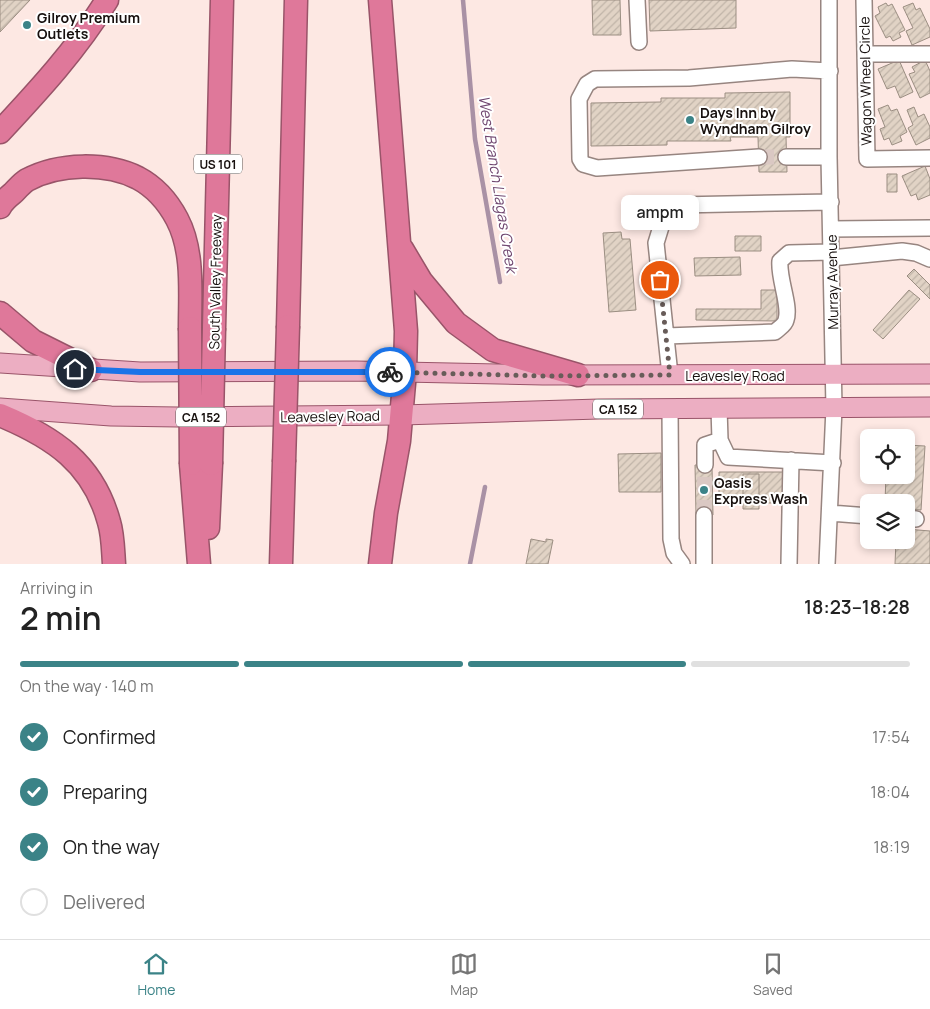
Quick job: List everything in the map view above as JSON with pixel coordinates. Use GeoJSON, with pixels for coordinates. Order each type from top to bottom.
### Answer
{"type":"FeatureCollection","features":[{"type":"Feature","properties":{"kind":"highway"},"geometry":{"type":"LineString","coordinates":[[0,132],[59,68],[94,22],[107,0]]}},
{"type":"Feature","properties":{"kind":"highway","name":"South Valley Freeway"},"geometry":{"type":"LineString","coordinates":[[206,564],[201,464],[214,328],[222,0]]}},
{"type":"Feature","properties":{"kind":"highway"},"geometry":{"type":"LineString","coordinates":[[282,564],[296,0]]}},
{"type":"Feature","properties":{"kind":"highway"},"geometry":{"type":"LineString","coordinates":[[380,0],[406,331],[402,415],[380,564]]}},
{"type":"Feature","properties":{"kind":"highway"},"geometry":{"type":"LineString","coordinates":[[0,207],[2,202],[26,181],[56,170],[85,167],[128,174],[148,185],[165,201],[178,220],[188,264],[190,328],[201,464],[198,564]]}},
{"type":"Feature","properties":{"kind":"highway"},"geometry":{"type":"LineString","coordinates":[[399,244],[421,281],[456,323],[493,350],[578,376]]}},
{"type":"Feature","properties":{"kind":"highway"},"geometry":{"type":"LineString","coordinates":[[0,313],[33,341],[92,370]]}},
{"type":"Feature","properties":{"kind":"highway"},"geometry":{"type":"LineString","coordinates":[[0,415],[52,441],[79,463],[99,493],[110,523],[114,564]]}},
{"type":"Feature","properties":{"kind":"main road","name":"Leavesley Road"},"geometry":{"type":"LineString","coordinates":[[0,363],[140,372],[405,372],[578,376],[930,374]]}},
{"type":"Feature","properties":{"kind":"main road","name":"Leavesley Road"},"geometry":{"type":"LineString","coordinates":[[0,408],[144,417],[402,415],[719,408],[930,407]]}},
{"type":"Feature","properties":{"kind":"street"},"geometry":{"type":"LineString","coordinates":[[637,0],[639,42]]}},
{"type":"Feature","properties":{"kind":"street","name":"Murray Avenue"},"geometry":{"type":"LineString","coordinates":[[827,564],[834,408],[829,157],[829,0]]}},
{"type":"Feature","properties":{"kind":"street","name":"Wagon Wheel Circle"},"geometry":{"type":"LineString","coordinates":[[864,0],[867,159],[930,158]]}},
{"type":"Feature","properties":{"kind":"street"},"geometry":{"type":"LineString","coordinates":[[865,54],[930,54]]}},
{"type":"Feature","properties":{"kind":"street"},"geometry":{"type":"LineString","coordinates":[[759,158],[597,168],[583,164],[580,159],[579,99],[587,84],[595,79],[697,77],[792,69],[830,71]]}},
{"type":"Feature","properties":{"kind":"street"},"geometry":{"type":"LineString","coordinates":[[786,157],[829,157]]}},
{"type":"Feature","properties":{"kind":"street"},"geometry":{"type":"LineString","coordinates":[[670,375],[656,243],[664,217],[678,205],[830,202]]}},
{"type":"Feature","properties":{"kind":"street"},"geometry":{"type":"LineString","coordinates":[[831,229],[930,228]]}},
{"type":"Feature","properties":{"kind":"street"},"geometry":{"type":"LineString","coordinates":[[666,336],[776,332],[786,322],[788,313],[779,271],[780,260],[789,253],[831,255],[902,251],[916,253],[930,259]]}},
{"type":"Feature","properties":{"kind":"street"},"geometry":{"type":"LineString","coordinates":[[719,408],[720,440],[728,457],[833,463]]}},
{"type":"Feature","properties":{"kind":"street"},"geometry":{"type":"LineString","coordinates":[[670,409],[671,539],[674,553],[682,564]]}},
{"type":"Feature","properties":{"kind":"street"},"geometry":{"type":"LineString","coordinates":[[705,465],[705,445],[720,440]]}},
{"type":"Feature","properties":{"kind":"street"},"geometry":{"type":"LineString","coordinates":[[789,564],[791,460]]}},
{"type":"Feature","properties":{"kind":"street"},"geometry":{"type":"LineString","coordinates":[[830,513],[860,515]]}},
{"type":"Feature","properties":{"kind":"street"},"geometry":{"type":"LineString","coordinates":[[704,515],[704,564]]}},
{"type":"Feature","properties":{"kind":"building"},"geometry":{"type":"Polygon","coordinates":[[[0,0],[30,0],[0,32],[0,0]]]}},
{"type":"Feature","properties":{"kind":"building"},"geometry":{"type":"Polygon","coordinates":[[[592,0],[620,0],[621,35],[593,35],[592,0]]]}},
{"type":"Feature","properties":{"kind":"building"},"geometry":{"type":"Polygon","coordinates":[[[649,0],[736,0],[736,28],[650,31],[649,0]]]}},
{"type":"Feature","properties":{"kind":"building"},"geometry":{"type":"Polygon","coordinates":[[[886,3],[888,6],[892,4],[905,30],[899,33],[901,37],[893,41],[890,36],[886,38],[875,16],[880,13],[878,7],[886,3]]]}},
{"type":"Feature","properties":{"kind":"building"},"geometry":{"type":"Polygon","coordinates":[[[913,3],[916,10],[920,8],[930,29],[930,37],[912,45],[906,31],[913,28],[903,7],[913,3]]]}},
{"type":"Feature","properties":{"kind":"building"},"geometry":{"type":"Polygon","coordinates":[[[899,60],[913,92],[900,98],[895,86],[887,89],[878,69],[899,60]]]}},
{"type":"Feature","properties":{"kind":"building"},"geometry":{"type":"Polygon","coordinates":[[[925,60],[930,71],[930,93],[920,98],[909,74],[915,72],[912,67],[925,60]]]}},
{"type":"Feature","properties":{"kind":"building","name":"Days Inn by Wyndham Gilroy"},"geometry":{"type":"Polygon","coordinates":[[[790,92],[790,137],[786,137],[787,172],[759,172],[758,137],[730,137],[731,141],[667,141],[667,145],[591,146],[591,103],[661,102],[661,98],[725,98],[725,93],[790,92]]]}},
{"type":"Feature","properties":{"kind":"building"},"geometry":{"type":"Polygon","coordinates":[[[888,105],[891,111],[897,109],[907,132],[900,136],[902,141],[892,145],[889,138],[884,140],[880,129],[885,127],[878,109],[888,105]]]}},
{"type":"Feature","properties":{"kind":"building"},"geometry":{"type":"Polygon","coordinates":[[[914,107],[918,117],[924,114],[930,127],[930,138],[916,145],[908,128],[913,125],[907,110],[914,107]]]}},
{"type":"Feature","properties":{"kind":"building"},"geometry":{"type":"Polygon","coordinates":[[[925,166],[930,179],[930,195],[918,200],[916,194],[911,196],[902,176],[925,166]]]}},
{"type":"Feature","properties":{"kind":"building"},"geometry":{"type":"Polygon","coordinates":[[[887,174],[897,174],[897,192],[887,192],[887,174]]]}},
{"type":"Feature","properties":{"kind":"building"},"geometry":{"type":"Polygon","coordinates":[[[621,232],[622,239],[630,239],[636,310],[609,312],[603,233],[621,232]]]}},
{"type":"Feature","properties":{"kind":"building"},"geometry":{"type":"Polygon","coordinates":[[[735,236],[761,236],[761,251],[735,251],[735,236]]]}},
{"type":"Feature","properties":{"kind":"building"},"geometry":{"type":"Polygon","coordinates":[[[740,257],[741,275],[695,276],[694,258],[740,257]]]}},
{"type":"Feature","properties":{"kind":"building"},"geometry":{"type":"Polygon","coordinates":[[[914,269],[930,285],[930,299],[907,276],[914,269]]]}},
{"type":"Feature","properties":{"kind":"building"},"geometry":{"type":"Polygon","coordinates":[[[761,290],[777,290],[777,321],[696,320],[696,309],[761,309],[761,290]]]}},
{"type":"Feature","properties":{"kind":"building"},"geometry":{"type":"Polygon","coordinates":[[[909,290],[920,299],[883,339],[873,330],[909,290]]]}},
{"type":"Feature","properties":{"kind":"building"},"geometry":{"type":"Polygon","coordinates":[[[915,445],[925,446],[921,510],[915,510],[915,494],[885,494],[886,484],[915,484],[915,445]]]}},
{"type":"Feature","properties":{"kind":"building"},"geometry":{"type":"Polygon","coordinates":[[[661,453],[661,492],[619,492],[618,454],[661,453]]]}},
{"type":"Feature","properties":{"kind":"building","name":"Oasis Express Wash"},"geometry":{"type":"Polygon","coordinates":[[[695,465],[712,465],[713,515],[696,515],[695,465]]]}},
{"type":"Feature","properties":{"kind":"building"},"geometry":{"type":"Polygon","coordinates":[[[719,472],[783,472],[783,503],[719,503],[719,472]]]}},
{"type":"Feature","properties":{"kind":"building"},"geometry":{"type":"Polygon","coordinates":[[[743,474],[759,474],[759,509],[743,509],[743,474]]]}},
{"type":"Feature","properties":{"kind":"building"},"geometry":{"type":"Polygon","coordinates":[[[915,530],[930,531],[930,564],[895,564],[896,549],[915,549],[915,530]]]}},
{"type":"Feature","properties":{"kind":"building"},"geometry":{"type":"Polygon","coordinates":[[[531,539],[546,542],[546,539],[553,540],[548,564],[526,564],[531,539]]]}},
{"type":"Feature","properties":{"kind":"waterway","name":"West Branch Llagas Creek"},"geometry":{"type":"LineString","coordinates":[[463,0],[475,139],[500,282]]}},
{"type":"Feature","properties":{"kind":"waterway","name":"West Branch Llagas Creek"},"geometry":{"type":"LineString","coordinates":[[470,564],[485,487]]}},
{"type":"Feature","properties":{"kind":"tunnel"},"geometry":{"type":"LineString","coordinates":[[759,157],[786,157]]}},
{"type":"Feature","properties":{"kind":"tunnel"},"geometry":{"type":"LineString","coordinates":[[704,515],[705,465]]}},
{"type":"Feature","properties":{"kind":"way so far"},"geometry":{"type":"LineString","coordinates":[[390,372],[544,376],[670,375],[660,280]]}},
{"type":"Feature","properties":{"kind":"place","name":"Gilroy Premium Outlets"},"geometry":{"type":"Point","coordinates":[27,25]}},
{"type":"Feature","properties":{"kind":"place","name":"Days Inn by Wyndham Gilroy"},"geometry":{"type":"Point","coordinates":[690,120]}},
{"type":"Feature","properties":{"kind":"place","name":"ampm"},"geometry":{"type":"Point","coordinates":[660,280]}},
{"type":"Feature","properties":{"kind":"place","name":"Oasis Express Wash"},"geometry":{"type":"Point","coordinates":[704,490]}},
{"type":"Feature","properties":{"kind":"route"},"geometry":{"type":"LineString","coordinates":[[75,369],[123,372],[390,372]]}}]}
